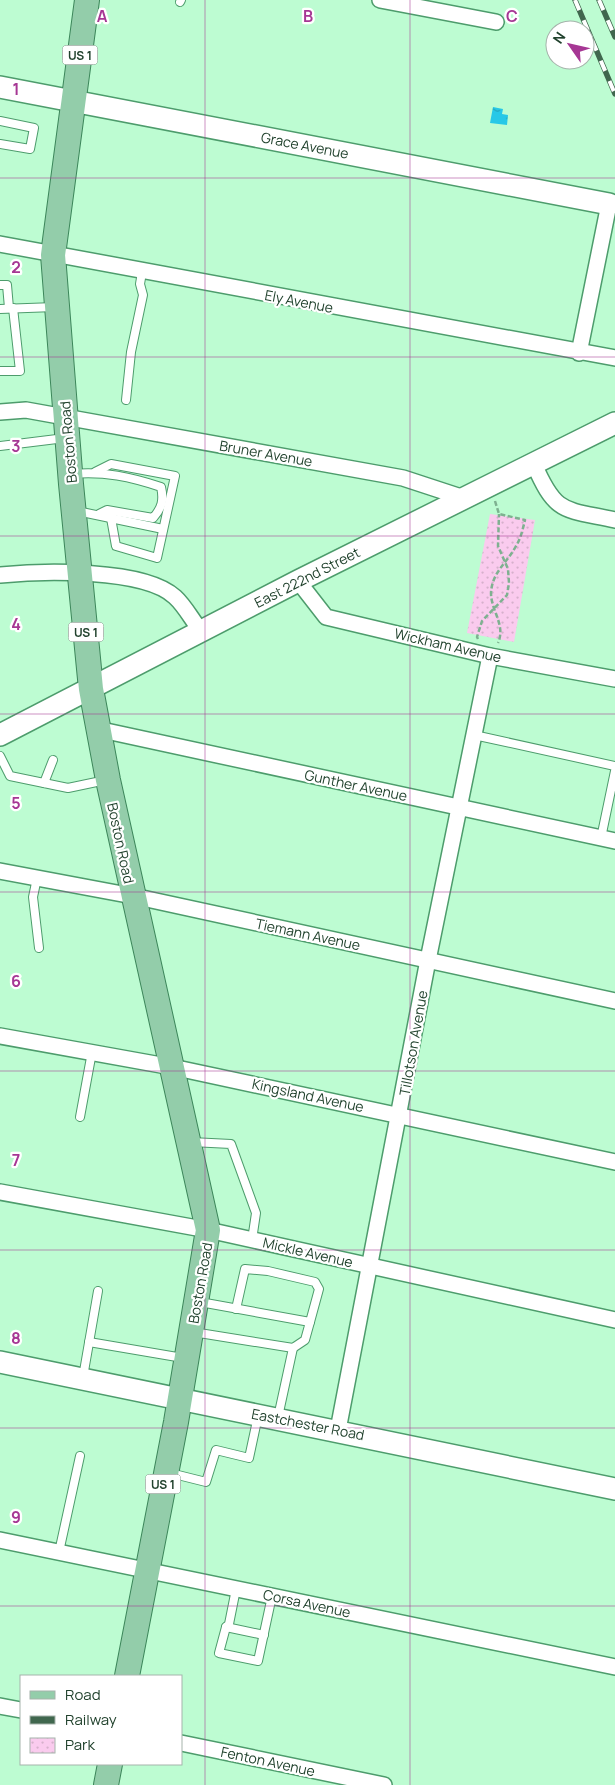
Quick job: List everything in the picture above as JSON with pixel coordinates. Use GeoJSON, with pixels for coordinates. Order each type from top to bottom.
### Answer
{"type":"FeatureCollection","features":[{"type":"Feature","properties":{"kind":"main road","name":"Boston Road"},"geometry":{"type":"LineString","coordinates":[[87,0],[53,255],[70,474],[91,689],[97,729],[133,896],[208,1230],[180,1399],[126,1675]]}},
{"type":"Feature","properties":{"kind":"main road"},"geometry":{"type":"LineString","coordinates":[[106,1785],[110,1765]]}},
{"type":"Feature","properties":{"kind":"street"},"geometry":{"type":"LineString","coordinates":[[380,0],[496,22]]}},
{"type":"Feature","properties":{"kind":"street","name":"Grace Avenue"},"geometry":{"type":"LineString","coordinates":[[0,86],[609,204]]}},
{"type":"Feature","properties":{"kind":"street"},"geometry":{"type":"LineString","coordinates":[[579,353],[609,204]]}},
{"type":"Feature","properties":{"kind":"street","name":"Ely Avenue"},"geometry":{"type":"LineString","coordinates":[[0,244],[142,272],[579,353],[615,358]]}},
{"type":"Feature","properties":{"kind":"street"},"geometry":{"type":"LineString","coordinates":[[599,355],[615,368]]}},
{"type":"Feature","properties":{"kind":"street","name":"Bruner Avenue"},"geometry":{"type":"LineString","coordinates":[[0,412],[26,410],[66,427],[403,478],[464,498]]}},
{"type":"Feature","properties":{"kind":"street","name":"East 222nd Street"},"geometry":{"type":"LineString","coordinates":[[0,735],[298,580],[615,422]]}},
{"type":"Feature","properties":{"kind":"street"},"geometry":{"type":"LineString","coordinates":[[534,464],[544,488],[556,504],[568,510],[615,520]]}},
{"type":"Feature","properties":{"kind":"street"},"geometry":{"type":"LineString","coordinates":[[0,575],[38,572],[116,576],[156,586],[174,596],[201,630]]}},
{"type":"Feature","properties":{"kind":"street","name":"Wickham Avenue"},"geometry":{"type":"LineString","coordinates":[[298,580],[326,617],[490,656],[615,679]]}},
{"type":"Feature","properties":{"kind":"street","name":"Tillotson Avenue"},"geometry":{"type":"LineString","coordinates":[[338,1430],[371,1267],[428,960],[490,656]]}},
{"type":"Feature","properties":{"kind":"street","name":"Gunther Avenue"},"geometry":{"type":"LineString","coordinates":[[97,729],[608,839]]}},
{"type":"Feature","properties":{"kind":"street","name":"Tiemann Avenue"},"geometry":{"type":"LineString","coordinates":[[0,871],[133,896],[615,1001]]}},
{"type":"Feature","properties":{"kind":"street","name":"Kingsland Avenue"},"geometry":{"type":"LineString","coordinates":[[0,1036],[172,1067],[400,1114],[615,1162]]}},
{"type":"Feature","properties":{"kind":"street","name":"Mickle Avenue"},"geometry":{"type":"LineString","coordinates":[[0,1192],[208,1230],[615,1320]]}},
{"type":"Feature","properties":{"kind":"street","name":"Eastchester Road"},"geometry":{"type":"LineString","coordinates":[[0,1362],[338,1430],[615,1489]]}},
{"type":"Feature","properties":{"kind":"street","name":"Corsa Avenue"},"geometry":{"type":"LineString","coordinates":[[0,1540],[615,1667]]}},
{"type":"Feature","properties":{"kind":"street"},"geometry":{"type":"LineString","coordinates":[[0,1706],[20,1710]]}},
{"type":"Feature","properties":{"kind":"street","name":"Fenton Avenue"},"geometry":{"type":"LineString","coordinates":[[182,1743],[384,1785]]}},
{"type":"Feature","properties":{"kind":"lane"},"geometry":{"type":"LineString","coordinates":[[0,121],[34,128],[30,149],[0,144]]}},
{"type":"Feature","properties":{"kind":"lane"},"geometry":{"type":"LineString","coordinates":[[126,400],[130,352],[142,295],[140,284],[142,272]]}},
{"type":"Feature","properties":{"kind":"lane"},"geometry":{"type":"LineString","coordinates":[[0,285],[7,285],[20,370],[0,371]]}},
{"type":"Feature","properties":{"kind":"lane"},"geometry":{"type":"LineString","coordinates":[[0,309],[56,307]]}},
{"type":"Feature","properties":{"kind":"lane"},"geometry":{"type":"LineString","coordinates":[[0,446],[66,427]]}},
{"type":"Feature","properties":{"kind":"lane"},"geometry":{"type":"LineString","coordinates":[[95,472],[111,464],[175,476],[157,558],[116,546],[111,518]]}},
{"type":"Feature","properties":{"kind":"lane"},"geometry":{"type":"LineString","coordinates":[[70,474],[95,472],[128,477],[161,487],[163,497],[161,510],[153,518],[107,510],[99,514]]}},
{"type":"Feature","properties":{"kind":"lane"},"geometry":{"type":"LineString","coordinates":[[74,511],[99,514],[163,529]]}},
{"type":"Feature","properties":{"kind":"lane"},"geometry":{"type":"LineString","coordinates":[[474,735],[615,766]]}},
{"type":"Feature","properties":{"kind":"lane"},"geometry":{"type":"LineString","coordinates":[[0,756],[10,776],[68,788],[108,780]]}},
{"type":"Feature","properties":{"kind":"lane"},"geometry":{"type":"LineString","coordinates":[[44,783],[53,760]]}},
{"type":"Feature","properties":{"kind":"lane"},"geometry":{"type":"LineString","coordinates":[[608,839],[615,771]]}},
{"type":"Feature","properties":{"kind":"lane"},"geometry":{"type":"LineString","coordinates":[[37,878],[33,897],[38,948]]}},
{"type":"Feature","properties":{"kind":"lane"},"geometry":{"type":"LineString","coordinates":[[80,1117],[92,1052]]}},
{"type":"Feature","properties":{"kind":"lane"},"geometry":{"type":"LineString","coordinates":[[189,1142],[232,1144],[256,1213],[252,1240]]}},
{"type":"Feature","properties":{"kind":"lane"},"geometry":{"type":"LineString","coordinates":[[166,1472],[206,1482],[216,1450],[249,1458],[268,1416],[293,1348],[305,1340],[319,1289],[315,1282],[268,1271],[246,1270],[236,1309]]}},
{"type":"Feature","properties":{"kind":"lane"},"geometry":{"type":"LineString","coordinates":[[82,1379],[98,1291]]}},
{"type":"Feature","properties":{"kind":"lane"},"geometry":{"type":"LineString","coordinates":[[196,1302],[310,1322]]}},
{"type":"Feature","properties":{"kind":"lane"},"geometry":{"type":"LineString","coordinates":[[191,1332],[293,1348]]}},
{"type":"Feature","properties":{"kind":"lane"},"geometry":{"type":"LineString","coordinates":[[89,1342],[187,1359]]}},
{"type":"Feature","properties":{"kind":"lane"},"geometry":{"type":"LineString","coordinates":[[59,1552],[80,1456]]}},
{"type":"Feature","properties":{"kind":"lane"},"geometry":{"type":"LineString","coordinates":[[236,1588],[229,1624],[226,1627],[219,1653],[258,1662],[272,1596]]}},
{"type":"Feature","properties":{"kind":"lane"},"geometry":{"type":"LineString","coordinates":[[226,1627],[264,1635]]}},
{"type":"Feature","properties":{"kind":"path"},"geometry":{"type":"LineString","coordinates":[[477,638],[482,621],[507,594],[509,576],[498,546],[499,514],[490,485]]}},
{"type":"Feature","properties":{"kind":"path"},"geometry":{"type":"LineString","coordinates":[[490,656],[499,640],[501,628],[494,610],[491,594],[496,573],[516,546],[525,520],[499,514]]}},
{"type":"Feature","properties":{"kind":"green space"},"geometry":{"type":"Polygon","coordinates":[[[490,514],[535,520],[514,642],[467,633],[490,514]]]}},
{"type":"Feature","properties":{"kind":"water"},"geometry":{"type":"Polygon","coordinates":[[[493,107],[503,109],[502,114],[508,115],[507,125],[490,123],[493,107]]]}},
{"type":"Feature","properties":{"kind":"railway"},"geometry":{"type":"LineString","coordinates":[[575,0],[615,94]]}},
{"type":"Feature","properties":{"kind":"railway"},"geometry":{"type":"LineString","coordinates":[[599,0],[615,37]]}}]}
